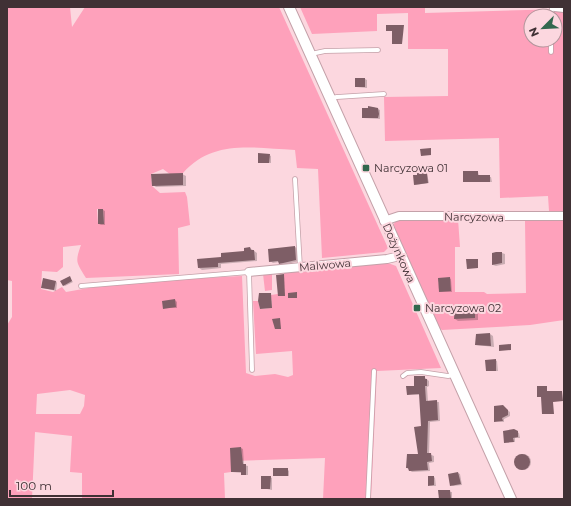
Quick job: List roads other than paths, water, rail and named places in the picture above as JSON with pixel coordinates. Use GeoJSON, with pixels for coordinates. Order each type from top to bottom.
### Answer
{"type":"FeatureCollection","features":[{"type":"Feature","properties":{"kind":"street","name":"Dożynkowa"},"geometry":{"type":"LineString","coordinates":[[289,7],[384,221],[511,499]]}},
{"type":"Feature","properties":{"kind":"street"},"geometry":{"type":"LineString","coordinates":[[553,7],[564,8]]}},
{"type":"Feature","properties":{"kind":"street","name":"Narcyzowa"},"geometry":{"type":"LineString","coordinates":[[384,221],[399,216],[564,216]]}},
{"type":"Feature","properties":{"kind":"street","name":"Malwowa"},"geometry":{"type":"LineString","coordinates":[[249,272],[387,259],[400,256]]}},
{"type":"Feature","properties":{"kind":"lane"},"geometry":{"type":"LineString","coordinates":[[310,55],[325,51],[378,50]]}},
{"type":"Feature","properties":{"kind":"lane"},"geometry":{"type":"LineString","coordinates":[[330,99],[337,96],[384,94]]}},
{"type":"Feature","properties":{"kind":"lane"},"geometry":{"type":"LineString","coordinates":[[295,179],[300,267]]}},
{"type":"Feature","properties":{"kind":"lane"},"geometry":{"type":"LineString","coordinates":[[81,286],[249,272],[252,370]]}},
{"type":"Feature","properties":{"kind":"lane"},"geometry":{"type":"LineString","coordinates":[[368,499],[374,370]]}},
{"type":"Feature","properties":{"kind":"lane"},"geometry":{"type":"LineString","coordinates":[[403,376],[407,373],[413,372],[448,376],[454,375]]}},
{"type":"Feature","properties":{"kind":"place","name":"Narcyzowa 01"},"geometry":{"type":"Point","coordinates":[366,168]}},
{"type":"Feature","properties":{"kind":"place","name":"Narcyzowa 02"},"geometry":{"type":"Point","coordinates":[417,308]}}]}
